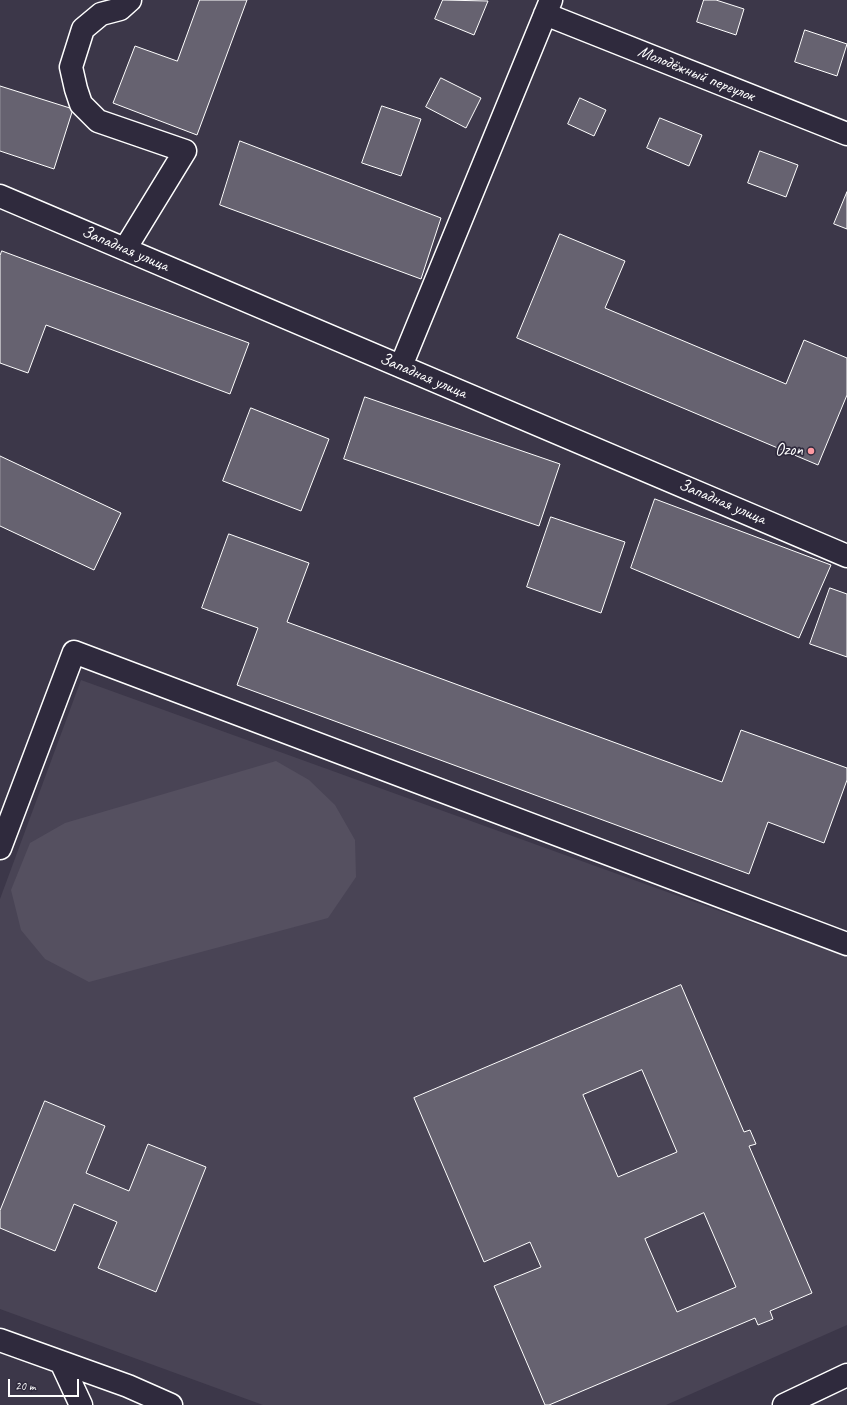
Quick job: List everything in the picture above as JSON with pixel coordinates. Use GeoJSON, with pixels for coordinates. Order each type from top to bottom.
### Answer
{"type":"FeatureCollection","features":[{"type":"Feature","properties":{"kind":"street"},"geometry":{"type":"LineString","coordinates":[[125,249],[185,151],[98,121],[81,104],[71,67],[83,29],[101,14],[120,9],[130,0]]}},
{"type":"Feature","properties":{"kind":"street"},"geometry":{"type":"LineString","coordinates":[[401,366],[548,7]]}},
{"type":"Feature","properties":{"kind":"street","name":"Молодёжный переулок"},"geometry":{"type":"LineString","coordinates":[[548,7],[847,134]]}},
{"type":"Feature","properties":{"kind":"street","name":"Западная улица"},"geometry":{"type":"LineString","coordinates":[[0,196],[847,556]]}},
{"type":"Feature","properties":{"kind":"street"},"geometry":{"type":"LineString","coordinates":[[0,848],[74,652],[847,944]]}},
{"type":"Feature","properties":{"kind":"street"},"geometry":{"type":"LineString","coordinates":[[0,1340],[62,1364],[128,1386],[171,1405]]}},
{"type":"Feature","properties":{"kind":"street"},"geometry":{"type":"LineString","coordinates":[[62,1364],[81,1405]]}},
{"type":"Feature","properties":{"kind":"street"},"geometry":{"type":"LineString","coordinates":[[784,1405],[847,1375]]}},
{"type":"Feature","properties":{"kind":"shaded area"},"geometry":{"type":"Polygon","coordinates":[[[81,680],[847,957],[847,1325],[666,1405],[263,1405],[0,1309],[0,899],[81,680]]]}},
{"type":"Feature","properties":{"kind":"shaded area"},"geometry":{"type":"Polygon","coordinates":[[[276,761],[309,780],[335,805],[355,840],[356,877],[328,918],[89,982],[45,959],[21,930],[11,890],[30,843],[65,823],[276,761]]]}},
{"type":"Feature","properties":{"kind":"building"},"geometry":{"type":"Polygon","coordinates":[[[200,0],[247,0],[197,135],[113,103],[135,46],[177,61],[200,0]]]}},
{"type":"Feature","properties":{"kind":"building"},"geometry":{"type":"Polygon","coordinates":[[[443,0],[488,1],[474,35],[435,19],[443,0]]]}},
{"type":"Feature","properties":{"kind":"building"},"geometry":{"type":"Polygon","coordinates":[[[704,0],[716,0],[744,9],[736,35],[697,22],[704,0]]]}},
{"type":"Feature","properties":{"kind":"building"},"geometry":{"type":"Polygon","coordinates":[[[805,30],[847,44],[837,76],[795,62],[805,30]]]}},
{"type":"Feature","properties":{"kind":"building"},"geometry":{"type":"Polygon","coordinates":[[[441,78],[481,98],[466,128],[426,107],[441,78]]]}},
{"type":"Feature","properties":{"kind":"building"},"geometry":{"type":"Polygon","coordinates":[[[0,86],[73,109],[54,169],[0,151],[0,86]]]}},
{"type":"Feature","properties":{"kind":"building"},"geometry":{"type":"Polygon","coordinates":[[[580,98],[606,110],[594,136],[568,124],[580,98]]]}},
{"type":"Feature","properties":{"kind":"building"},"geometry":{"type":"Polygon","coordinates":[[[382,106],[421,119],[401,176],[362,163],[382,106]]]}},
{"type":"Feature","properties":{"kind":"building"},"geometry":{"type":"Polygon","coordinates":[[[660,118],[702,135],[689,166],[647,148],[660,118]]]}},
{"type":"Feature","properties":{"kind":"building"},"geometry":{"type":"Polygon","coordinates":[[[240,141],[441,218],[421,279],[220,205],[240,141]]]}},
{"type":"Feature","properties":{"kind":"building"},"geometry":{"type":"Polygon","coordinates":[[[760,151],[798,165],[786,197],[748,183],[760,151]]]}},
{"type":"Feature","properties":{"kind":"building"},"geometry":{"type":"Polygon","coordinates":[[[847,192],[847,229],[834,224],[847,192]]]}},
{"type":"Feature","properties":{"kind":"building"},"geometry":{"type":"Polygon","coordinates":[[[560,234],[625,261],[605,308],[786,384],[804,340],[847,358],[847,395],[818,465],[517,338],[560,234]]]}},
{"type":"Feature","properties":{"kind":"building"},"geometry":{"type":"Polygon","coordinates":[[[2,251],[249,343],[230,394],[46,325],[28,373],[0,363],[0,256],[2,251]]]}},
{"type":"Feature","properties":{"kind":"building"},"geometry":{"type":"Polygon","coordinates":[[[365,397],[560,464],[539,526],[344,459],[365,397]]]}},
{"type":"Feature","properties":{"kind":"building"},"geometry":{"type":"Polygon","coordinates":[[[251,408],[329,439],[301,511],[223,481],[251,408]]]}},
{"type":"Feature","properties":{"kind":"building"},"geometry":{"type":"Polygon","coordinates":[[[0,456],[121,513],[94,570],[0,526],[0,456]]]}},
{"type":"Feature","properties":{"kind":"building"},"geometry":{"type":"Polygon","coordinates":[[[655,499],[831,565],[799,638],[631,568],[655,499]]]}},
{"type":"Feature","properties":{"kind":"building"},"geometry":{"type":"Polygon","coordinates":[[[551,517],[625,542],[601,613],[527,587],[551,517]]]}},
{"type":"Feature","properties":{"kind":"building"},"geometry":{"type":"Polygon","coordinates":[[[229,534],[309,563],[287,622],[722,782],[741,730],[847,768],[847,780],[824,843],[768,822],[749,874],[237,685],[258,628],[202,608],[229,534]]]}},
{"type":"Feature","properties":{"kind":"building"},"geometry":{"type":"Polygon","coordinates":[[[830,588],[847,594],[847,657],[810,644],[830,588]]]}},
{"type":"Feature","properties":{"kind":"building"},"geometry":{"type":"Polygon","coordinates":[[[681,985],[744,1132],[750,1130],[756,1144],[749,1146],[812,1293],[770,1311],[773,1319],[758,1325],[755,1318],[549,1405],[545,1405],[494,1286],[541,1267],[530,1242],[484,1262],[414,1098],[681,985]],[[642,1070],[583,1095],[618,1177],[677,1152],[642,1070]],[[704,1213],[645,1239],[677,1312],[736,1287],[704,1213]]]}},
{"type":"Feature","properties":{"kind":"building"},"geometry":{"type":"Polygon","coordinates":[[[45,1101],[105,1126],[86,1173],[129,1191],[148,1144],[206,1167],[156,1292],[98,1268],[117,1222],[74,1204],[55,1251],[0,1228],[0,1211],[45,1101]]]}},
{"type":"Feature","properties":{"kind":"place","name":"Ozon"},"geometry":{"type":"Point","coordinates":[811,451]}}]}
